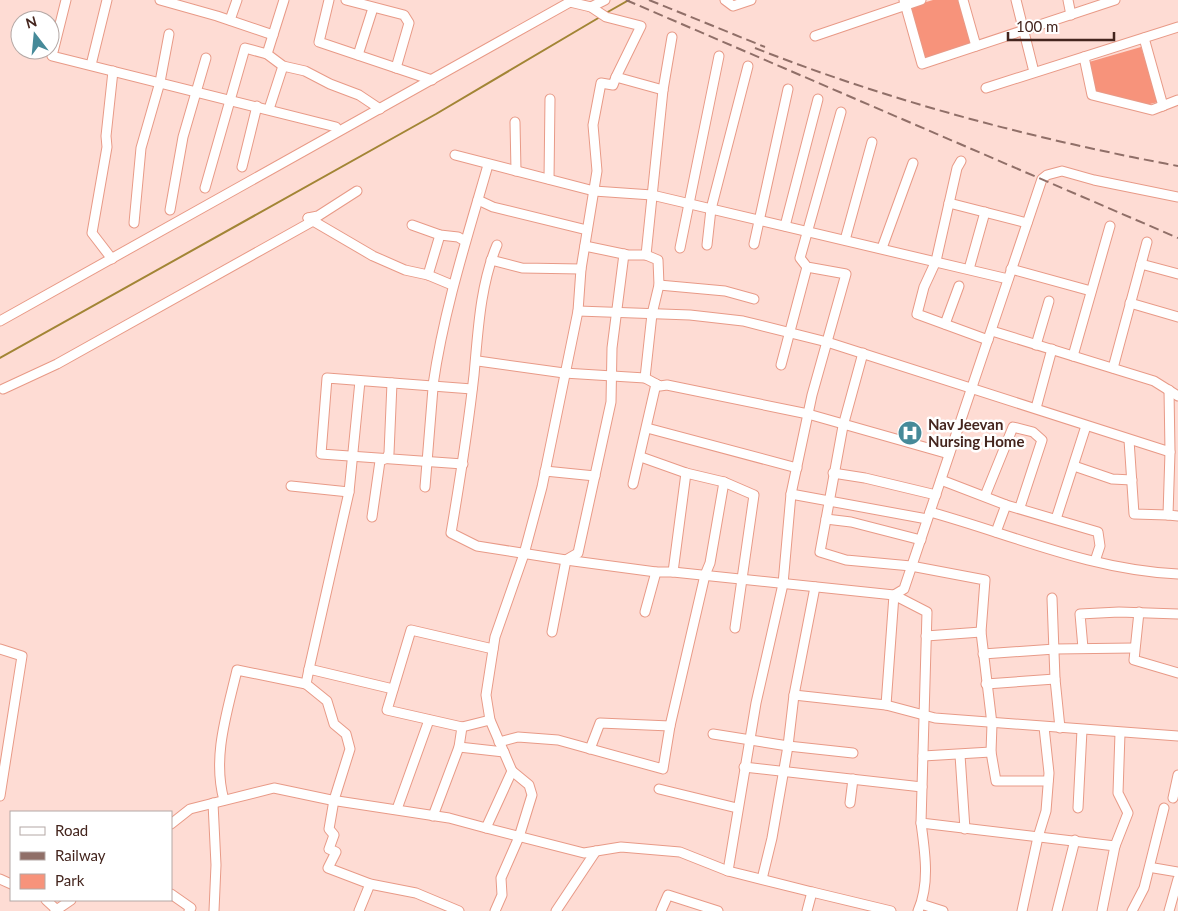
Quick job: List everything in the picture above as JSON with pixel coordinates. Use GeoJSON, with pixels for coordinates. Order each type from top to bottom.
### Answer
{"type":"FeatureCollection","features":[{"type":"Feature","properties":{"kind":"street"},"geometry":{"type":"LineString","coordinates":[[66,0],[52,56],[336,126]]}},
{"type":"Feature","properties":{"kind":"street"},"geometry":{"type":"LineString","coordinates":[[91,65],[106,0]]}},
{"type":"Feature","properties":{"kind":"street"},"geometry":{"type":"LineString","coordinates":[[160,0],[230,20],[273,35]]}},
{"type":"Feature","properties":{"kind":"street"},"geometry":{"type":"LineString","coordinates":[[230,20],[238,0]]}},
{"type":"Feature","properties":{"kind":"street"},"geometry":{"type":"LineString","coordinates":[[267,54],[284,0]]}},
{"type":"Feature","properties":{"kind":"street"},"geometry":{"type":"LineString","coordinates":[[329,0],[319,42],[432,80]]}},
{"type":"Feature","properties":{"kind":"street"},"geometry":{"type":"LineString","coordinates":[[591,7],[605,0]]}},
{"type":"Feature","properties":{"kind":"street"},"geometry":{"type":"LineString","coordinates":[[725,0],[733,6],[751,0]]}},
{"type":"Feature","properties":{"kind":"street"},"geometry":{"type":"LineString","coordinates":[[815,36],[904,3],[921,0]]}},
{"type":"Feature","properties":{"kind":"street"},"geometry":{"type":"LineString","coordinates":[[963,0],[976,46]]}},
{"type":"Feature","properties":{"kind":"street"},"geometry":{"type":"LineString","coordinates":[[1016,0],[1034,72]]}},
{"type":"Feature","properties":{"kind":"street"},"geometry":{"type":"LineString","coordinates":[[1068,0],[1071,15]]}},
{"type":"Feature","properties":{"kind":"street"},"geometry":{"type":"LineString","coordinates":[[904,3],[922,64],[1115,0]]}},
{"type":"Feature","properties":{"kind":"street"},"geometry":{"type":"LineString","coordinates":[[351,1],[404,15],[408,19],[409,23],[396,68]]}},
{"type":"Feature","properties":{"kind":"street"},"geometry":{"type":"LineString","coordinates":[[0,321],[570,2],[591,7],[606,17],[641,26],[613,85],[601,83],[593,126],[597,171],[581,269],[578,311],[545,471],[524,554],[495,637],[493,649],[486,695],[490,720],[512,771],[529,785],[532,795],[519,837],[501,878],[502,895],[495,911]]}},
{"type":"Feature","properties":{"kind":"street"},"geometry":{"type":"LineString","coordinates":[[358,55],[373,8]]}},
{"type":"Feature","properties":{"kind":"street"},"geometry":{"type":"LineString","coordinates":[[986,88],[1178,27]]}},
{"type":"Feature","properties":{"kind":"street"},"geometry":{"type":"LineString","coordinates":[[134,223],[141,148],[160,82],[169,34]]}},
{"type":"Feature","properties":{"kind":"street"},"geometry":{"type":"LineString","coordinates":[[646,255],[654,196],[663,90],[672,37]]}},
{"type":"Feature","properties":{"kind":"street"},"geometry":{"type":"LineString","coordinates":[[1144,38],[1163,106]]}},
{"type":"Feature","properties":{"kind":"street"},"geometry":{"type":"LineString","coordinates":[[205,188],[245,48],[267,54],[283,66],[305,71],[359,96],[380,109]]}},
{"type":"Feature","properties":{"kind":"street"},"geometry":{"type":"LineString","coordinates":[[680,248],[687,204],[719,56]]}},
{"type":"Feature","properties":{"kind":"street"},"geometry":{"type":"LineString","coordinates":[[1084,57],[1092,94],[1152,110],[1178,100]]}},
{"type":"Feature","properties":{"kind":"street"},"geometry":{"type":"LineString","coordinates":[[170,210],[183,137],[206,58]]}},
{"type":"Feature","properties":{"kind":"street"},"geometry":{"type":"LineString","coordinates":[[269,109],[283,66]]}},
{"type":"Feature","properties":{"kind":"street"},"geometry":{"type":"LineString","coordinates":[[707,245],[711,209],[748,66]]}},
{"type":"Feature","properties":{"kind":"street"},"geometry":{"type":"LineString","coordinates":[[112,259],[92,233],[107,147],[106,136],[113,71]]}},
{"type":"Feature","properties":{"kind":"street"},"geometry":{"type":"LineString","coordinates":[[616,77],[663,90]]}},
{"type":"Feature","properties":{"kind":"street"},"geometry":{"type":"LineString","coordinates":[[754,244],[788,89]]}},
{"type":"Feature","properties":{"kind":"street"},"geometry":{"type":"LineString","coordinates":[[550,99],[550,178]]}},
{"type":"Feature","properties":{"kind":"street"},"geometry":{"type":"LineString","coordinates":[[785,226],[818,99]]}},
{"type":"Feature","properties":{"kind":"street"},"geometry":{"type":"LineString","coordinates":[[242,167],[257,106]]}},
{"type":"Feature","properties":{"kind":"street"},"geometry":{"type":"LineString","coordinates":[[728,871],[749,740],[783,584],[791,494],[808,414],[846,274],[806,267],[800,258],[841,112]]}},
{"type":"Feature","properties":{"kind":"street"},"geometry":{"type":"LineString","coordinates":[[515,122],[516,171]]}},
{"type":"Feature","properties":{"kind":"street"},"geometry":{"type":"LineString","coordinates":[[845,240],[872,142]]}},
{"type":"Feature","properties":{"kind":"street"},"geometry":{"type":"LineString","coordinates":[[455,155],[550,178],[594,191],[654,196],[1008,279]]}},
{"type":"Feature","properties":{"kind":"street"},"geometry":{"type":"LineString","coordinates":[[961,162],[949,203],[936,261],[924,287],[917,314],[990,336],[1036,344],[1113,368],[1154,381],[1178,396]]}},
{"type":"Feature","properties":{"kind":"street"},"geometry":{"type":"LineString","coordinates":[[882,248],[913,163]]}},
{"type":"Feature","properties":{"kind":"street"},"geometry":{"type":"LineString","coordinates":[[424,486],[433,387],[440,337],[452,285],[488,164]]}},
{"type":"Feature","properties":{"kind":"street"},"geometry":{"type":"LineString","coordinates":[[894,596],[904,589],[1042,179],[1051,173],[1062,172],[1178,197]]}},
{"type":"Feature","properties":{"kind":"street"},"geometry":{"type":"LineString","coordinates":[[308,218],[318,216],[357,191]]}},
{"type":"Feature","properties":{"kind":"street"},"geometry":{"type":"LineString","coordinates":[[478,200],[493,207],[588,230]]}},
{"type":"Feature","properties":{"kind":"street"},"geometry":{"type":"LineString","coordinates":[[949,203],[1027,223]]}},
{"type":"Feature","properties":{"kind":"street"},"geometry":{"type":"LineString","coordinates":[[969,269],[985,212]]}},
{"type":"Feature","properties":{"kind":"street"},"geometry":{"type":"LineString","coordinates":[[308,218],[373,256],[405,270],[428,275],[452,285]]}},
{"type":"Feature","properties":{"kind":"street"},"geometry":{"type":"LineString","coordinates":[[3,389],[57,364],[313,221],[308,218]]}},
{"type":"Feature","properties":{"kind":"street"},"geometry":{"type":"LineString","coordinates":[[412,225],[440,235],[458,237],[465,241]]}},
{"type":"Feature","properties":{"kind":"street"},"geometry":{"type":"LineString","coordinates":[[1073,356],[1110,226]]}},
{"type":"Feature","properties":{"kind":"street"},"geometry":{"type":"LineString","coordinates":[[428,275],[440,235]]}},
{"type":"Feature","properties":{"kind":"street"},"geometry":{"type":"LineString","coordinates":[[1113,368],[1147,242]]}},
{"type":"Feature","properties":{"kind":"street"},"geometry":{"type":"LineString","coordinates":[[497,245],[491,260],[480,312],[463,464],[451,533],[477,546],[566,560],[656,572],[705,575],[894,596],[927,612],[921,824],[926,865],[919,907],[944,911]]}},
{"type":"Feature","properties":{"kind":"street"},"geometry":{"type":"LineString","coordinates":[[585,246],[624,254],[646,255],[658,260],[659,285],[652,314],[645,378]]}},
{"type":"Feature","properties":{"kind":"street"},"geometry":{"type":"LineString","coordinates":[[552,632],[566,560],[578,553],[611,402],[612,348],[624,254]]}},
{"type":"Feature","properties":{"kind":"street"},"geometry":{"type":"LineString","coordinates":[[491,260],[522,268],[581,269]]}},
{"type":"Feature","properties":{"kind":"street"},"geometry":{"type":"LineString","coordinates":[[1141,264],[1178,274]]}},
{"type":"Feature","properties":{"kind":"street"},"geometry":{"type":"LineString","coordinates":[[781,364],[806,267]]}},
{"type":"Feature","properties":{"kind":"street"},"geometry":{"type":"LineString","coordinates":[[1011,269],[1091,291]]}},
{"type":"Feature","properties":{"kind":"street"},"geometry":{"type":"LineString","coordinates":[[659,285],[725,291],[754,299]]}},
{"type":"Feature","properties":{"kind":"street"},"geometry":{"type":"LineString","coordinates":[[945,324],[958,286]]}},
{"type":"Feature","properties":{"kind":"street"},"geometry":{"type":"LineString","coordinates":[[1036,344],[1049,301]]}},
{"type":"Feature","properties":{"kind":"street"},"geometry":{"type":"LineString","coordinates":[[1130,303],[1178,317]]}},
{"type":"Feature","properties":{"kind":"street"},"geometry":{"type":"LineString","coordinates":[[578,311],[743,321],[863,353],[1036,408],[1129,440],[1173,449]]}},
{"type":"Feature","properties":{"kind":"street"},"geometry":{"type":"LineString","coordinates":[[1036,408],[1052,349]]}},
{"type":"Feature","properties":{"kind":"street"},"geometry":{"type":"LineString","coordinates":[[863,353],[843,426],[820,552],[846,560],[911,566],[985,580],[981,632],[992,724],[991,752],[996,781],[1048,781]]}},
{"type":"Feature","properties":{"kind":"street"},"geometry":{"type":"LineString","coordinates":[[478,361],[564,374],[645,378],[656,384],[732,397],[808,414],[843,426],[949,454]]}},
{"type":"Feature","properties":{"kind":"street"},"geometry":{"type":"LineString","coordinates":[[463,464],[321,454],[326,378],[472,389]]}},
{"type":"Feature","properties":{"kind":"street"},"geometry":{"type":"LineString","coordinates":[[306,684],[349,492],[360,381]]}},
{"type":"Feature","properties":{"kind":"street"},"geometry":{"type":"LineString","coordinates":[[372,517],[380,462],[389,453],[392,383]]}},
{"type":"Feature","properties":{"kind":"street"},"geometry":{"type":"LineString","coordinates":[[633,484],[641,457],[656,384]]}},
{"type":"Feature","properties":{"kind":"street"},"geometry":{"type":"LineString","coordinates":[[1168,515],[1174,486],[1169,390]]}},
{"type":"Feature","properties":{"kind":"street"},"geometry":{"type":"LineString","coordinates":[[1056,519],[1086,426]]}},
{"type":"Feature","properties":{"kind":"street"},"geometry":{"type":"LineString","coordinates":[[985,496],[1013,427],[1032,432],[1042,440],[1020,507]]}},
{"type":"Feature","properties":{"kind":"street"},"geometry":{"type":"LineString","coordinates":[[647,428],[797,468]]}},
{"type":"Feature","properties":{"kind":"street"},"geometry":{"type":"LineString","coordinates":[[1129,440],[1134,514],[1178,516]]}},
{"type":"Feature","properties":{"kind":"street"},"geometry":{"type":"LineString","coordinates":[[641,457],[686,473],[724,482],[754,495],[744,580],[735,628]]}},
{"type":"Feature","properties":{"kind":"street"},"geometry":{"type":"LineString","coordinates":[[1074,466],[1112,479],[1132,480]]}},
{"type":"Feature","properties":{"kind":"street"},"geometry":{"type":"LineString","coordinates":[[545,471],[594,476]]}},
{"type":"Feature","properties":{"kind":"street"},"geometry":{"type":"LineString","coordinates":[[673,572],[686,473]]}},
{"type":"Feature","properties":{"kind":"street"},"geometry":{"type":"LineString","coordinates":[[834,473],[936,494]]}},
{"type":"Feature","properties":{"kind":"street"},"geometry":{"type":"LineString","coordinates":[[941,480],[1006,505],[1020,507],[1098,532],[1100,546],[1095,562]]}},
{"type":"Feature","properties":{"kind":"street"},"geometry":{"type":"LineString","coordinates":[[499,742],[518,736],[558,740],[663,769],[670,726],[705,575],[710,563],[724,482]]}},
{"type":"Feature","properties":{"kind":"street"},"geometry":{"type":"LineString","coordinates":[[290,486],[349,492]]}},
{"type":"Feature","properties":{"kind":"street"},"geometry":{"type":"LineString","coordinates":[[791,494],[929,516],[996,532],[1037,547],[1095,562],[1142,572],[1178,574]]}},
{"type":"Feature","properties":{"kind":"street"},"geometry":{"type":"LineString","coordinates":[[996,532],[1006,505]]}},
{"type":"Feature","properties":{"kind":"street"},"geometry":{"type":"LineString","coordinates":[[826,519],[851,522],[921,540]]}},
{"type":"Feature","properties":{"kind":"street"},"geometry":{"type":"LineString","coordinates":[[645,612],[656,572]]}},
{"type":"Feature","properties":{"kind":"street"},"geometry":{"type":"LineString","coordinates":[[762,879],[772,838],[788,746],[794,695],[815,588]]}},
{"type":"Feature","properties":{"kind":"street"},"geometry":{"type":"LineString","coordinates":[[886,705],[894,596]]}},
{"type":"Feature","properties":{"kind":"street"},"geometry":{"type":"LineString","coordinates":[[1052,598],[1055,679],[1060,728]]}},
{"type":"Feature","properties":{"kind":"street"},"geometry":{"type":"LineString","coordinates":[[1083,648],[1080,614],[1139,612],[1178,614]]}},
{"type":"Feature","properties":{"kind":"street"},"geometry":{"type":"LineString","coordinates":[[1139,612],[1134,660],[1178,673]]}},
{"type":"Feature","properties":{"kind":"street"},"geometry":{"type":"LineString","coordinates":[[490,720],[462,727],[387,710],[411,630],[493,649]]}},
{"type":"Feature","properties":{"kind":"street"},"geometry":{"type":"LineString","coordinates":[[926,636],[981,632]]}},
{"type":"Feature","properties":{"kind":"street"},"geometry":{"type":"LineString","coordinates":[[984,654],[1055,649],[1134,648]]}},
{"type":"Feature","properties":{"kind":"street"},"geometry":{"type":"LineString","coordinates":[[0,649],[22,656],[0,796]]}},
{"type":"Feature","properties":{"kind":"street"},"geometry":{"type":"LineString","coordinates":[[308,669],[393,690]]}},
{"type":"Feature","properties":{"kind":"street"},"geometry":{"type":"LineString","coordinates":[[224,800],[219,782],[220,746],[236,670],[306,684],[327,701],[334,724],[346,734],[350,750],[334,800],[329,829],[334,835],[329,849],[336,852],[328,868],[370,884],[416,893],[443,908],[459,911]]}},
{"type":"Feature","properties":{"kind":"street"},"geometry":{"type":"LineString","coordinates":[[986,684],[1055,679]]}},
{"type":"Feature","properties":{"kind":"street"},"geometry":{"type":"LineString","coordinates":[[794,695],[886,705],[935,718],[992,724],[1178,736]]}},
{"type":"Feature","properties":{"kind":"street"},"geometry":{"type":"LineString","coordinates":[[397,809],[430,720]]}},
{"type":"Feature","properties":{"kind":"street"},"geometry":{"type":"LineString","coordinates":[[590,749],[600,723],[670,726]]}},
{"type":"Feature","properties":{"kind":"street"},"geometry":{"type":"LineString","coordinates":[[433,816],[459,747],[462,727]]}},
{"type":"Feature","properties":{"kind":"street"},"geometry":{"type":"LineString","coordinates":[[1022,911],[1046,811],[1048,781],[1044,727]]}},
{"type":"Feature","properties":{"kind":"street"},"geometry":{"type":"LineString","coordinates":[[1078,808],[1082,730]]}},
{"type":"Feature","properties":{"kind":"street"},"geometry":{"type":"LineString","coordinates":[[1102,911],[1115,846],[1128,813],[1118,793],[1120,733]]}},
{"type":"Feature","properties":{"kind":"street"},"geometry":{"type":"LineString","coordinates":[[713,734],[788,746],[853,753]]}},
{"type":"Feature","properties":{"kind":"street"},"geometry":{"type":"LineString","coordinates":[[459,747],[504,752]]}},
{"type":"Feature","properties":{"kind":"street"},"geometry":{"type":"LineString","coordinates":[[923,756],[991,752]]}},
{"type":"Feature","properties":{"kind":"street"},"geometry":{"type":"LineString","coordinates":[[960,755],[965,829]]}},
{"type":"Feature","properties":{"kind":"street"},"geometry":{"type":"LineString","coordinates":[[744,767],[922,787]]}},
{"type":"Feature","properties":{"kind":"street"},"geometry":{"type":"LineString","coordinates":[[486,828],[512,771]]}},
{"type":"Feature","properties":{"kind":"street"},"geometry":{"type":"LineString","coordinates":[[1173,798],[1178,775]]}},
{"type":"Feature","properties":{"kind":"street"},"geometry":{"type":"LineString","coordinates":[[850,803],[853,780]]}},
{"type":"Feature","properties":{"kind":"street"},"geometry":{"type":"LineString","coordinates":[[172,823],[190,809],[274,788],[433,816],[584,853],[621,847],[680,852],[728,871],[872,909],[891,911]]}},
{"type":"Feature","properties":{"kind":"street"},"geometry":{"type":"LineString","coordinates":[[659,789],[737,808]]}},
{"type":"Feature","properties":{"kind":"street"},"geometry":{"type":"LineString","coordinates":[[213,803],[216,865],[214,911]]}},
{"type":"Feature","properties":{"kind":"street"},"geometry":{"type":"LineString","coordinates":[[1132,911],[1144,888],[1164,808]]}},
{"type":"Feature","properties":{"kind":"street"},"geometry":{"type":"LineString","coordinates":[[921,824],[1115,846]]}},
{"type":"Feature","properties":{"kind":"street"},"geometry":{"type":"LineString","coordinates":[[1057,911],[1075,840]]}},
{"type":"Feature","properties":{"kind":"street"},"geometry":{"type":"LineString","coordinates":[[556,911],[596,851]]}},
{"type":"Feature","properties":{"kind":"street"},"geometry":{"type":"LineString","coordinates":[[1154,868],[1178,872]]}},
{"type":"Feature","properties":{"kind":"street"},"geometry":{"type":"LineString","coordinates":[[1169,911],[1178,878]]}},
{"type":"Feature","properties":{"kind":"street"},"geometry":{"type":"LineString","coordinates":[[358,911],[370,884]]}},
{"type":"Feature","properties":{"kind":"street"},"geometry":{"type":"LineString","coordinates":[[807,911],[812,892]]}},
{"type":"Feature","properties":{"kind":"street"},"geometry":{"type":"LineString","coordinates":[[172,895],[190,908],[189,911]]}},
{"type":"Feature","properties":{"kind":"street"},"geometry":{"type":"LineString","coordinates":[[661,911],[668,895],[718,911]]}},
{"type":"Feature","properties":{"kind":"street"},"geometry":{"type":"LineString","coordinates":[[47,901],[56,910],[70,901]]}},
{"type":"Feature","properties":{"kind":"green space"},"geometry":{"type":"Polygon","coordinates":[[[933,0],[958,0],[971,43],[925,58],[909,7],[933,0]]]}},
{"type":"Feature","properties":{"kind":"green space"},"geometry":{"type":"Polygon","coordinates":[[[1141,47],[1158,102],[1146,105],[1096,91],[1089,62],[1141,47]]]}},
{"type":"Feature","properties":{"kind":"waterway"},"geometry":{"type":"LineString","coordinates":[[606,13],[629,0]]}},
{"type":"Feature","properties":{"kind":"waterway"},"geometry":{"type":"LineString","coordinates":[[0,358],[436,114],[600,17]]}},
{"type":"Feature","properties":{"kind":"railway"},"geometry":{"type":"LineString","coordinates":[[626,0],[1178,238]]}},
{"type":"Feature","properties":{"kind":"railway"},"geometry":{"type":"LineString","coordinates":[[649,0],[765,47]]}},
{"type":"Feature","properties":{"kind":"railway"},"geometry":{"type":"LineString","coordinates":[[755,48],[859,85],[964,117],[1070,144],[1178,166]]}},
{"type":"Feature","properties":{"kind":"place","name":"Nav Jeevan Nursing Home"},"geometry":{"type":"Point","coordinates":[910,433]}}]}
